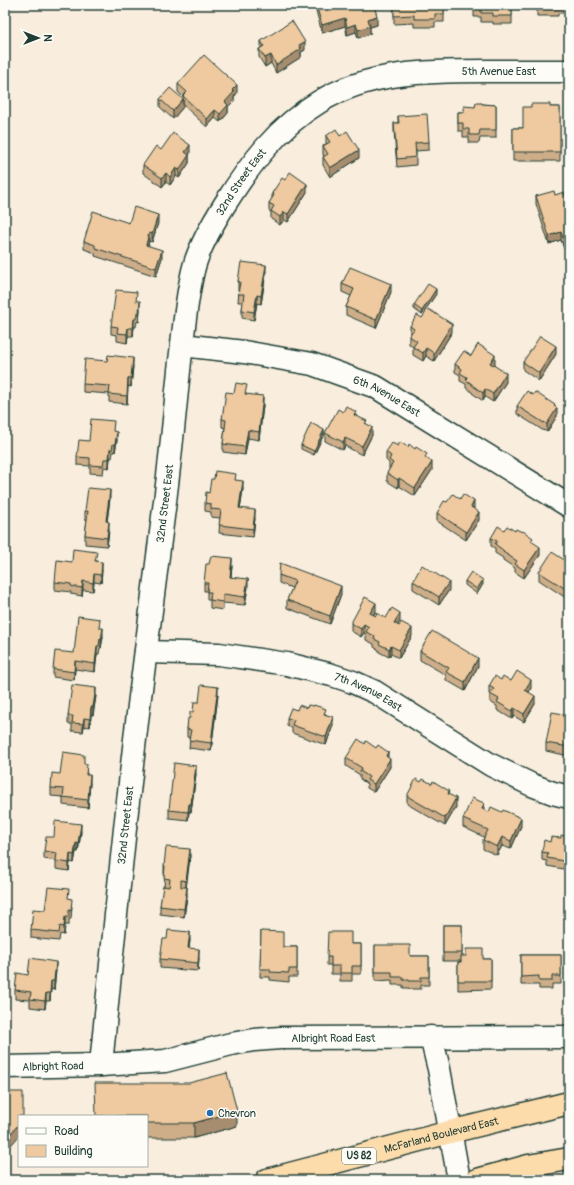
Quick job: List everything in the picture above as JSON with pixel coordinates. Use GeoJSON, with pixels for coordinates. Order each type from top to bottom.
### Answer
{"type":"FeatureCollection","features":[{"type":"Feature","properties":{"kind":"highway","name":"McFarland Boulevard East"},"geometry":{"type":"LineString","coordinates":[[267,1180],[450,1132],[569,1103]]}},
{"type":"Feature","properties":{"kind":"highway"},"geometry":{"type":"LineString","coordinates":[[477,1180],[526,1173],[569,1159]]}},
{"type":"Feature","properties":{"kind":"street","name":"5th Avenue East"},"geometry":{"type":"LineString","coordinates":[[429,72],[569,71]]}},
{"type":"Feature","properties":{"kind":"street","name":"32nd Street East"},"geometry":{"type":"LineString","coordinates":[[101,1065],[117,903],[169,469],[186,309],[195,265],[214,221],[252,163],[283,129],[301,114],[340,90],[362,82],[408,73],[429,72]]}},
{"type":"Feature","properties":{"kind":"street","name":"6th Avenue East"},"geometry":{"type":"LineString","coordinates":[[182,346],[244,352],[312,364],[376,387],[569,506]]}},
{"type":"Feature","properties":{"kind":"street","name":"7th Avenue East"},"geometry":{"type":"LineString","coordinates":[[146,652],[219,654],[287,664],[332,675],[353,682],[375,692],[491,765],[532,785],[569,797]]}},
{"type":"Feature","properties":{"kind":"street"},"geometry":{"type":"LineString","coordinates":[[431,1037],[439,1069],[459,1180]]}},
{"type":"Feature","properties":{"kind":"street","name":"Albright Road East"},"geometry":{"type":"LineString","coordinates":[[101,1065],[165,1061],[231,1044],[280,1038],[569,1037]]}},
{"type":"Feature","properties":{"kind":"street","name":"Albright Road"},"geometry":{"type":"LineString","coordinates":[[5,1067],[101,1065]]}},
{"type":"Feature","properties":{"kind":"building"},"geometry":{"type":"Polygon","coordinates":[[[316,5],[374,5],[377,16],[368,19],[370,26],[358,30],[356,24],[347,27],[345,18],[322,25],[316,5]]]}},
{"type":"Feature","properties":{"kind":"building"},"geometry":{"type":"Polygon","coordinates":[[[394,5],[444,5],[444,14],[435,14],[435,19],[414,19],[414,15],[394,16],[394,5]]]}},
{"type":"Feature","properties":{"kind":"building"},"geometry":{"type":"Polygon","coordinates":[[[474,5],[512,5],[512,16],[493,16],[493,13],[481,13],[481,8],[474,9],[474,5]]]}},
{"type":"Feature","properties":{"kind":"building"},"geometry":{"type":"Polygon","coordinates":[[[537,5],[558,5],[558,8],[537,8],[537,5]]]}},
{"type":"Feature","properties":{"kind":"building"},"geometry":{"type":"Polygon","coordinates":[[[292,21],[305,42],[299,45],[301,49],[276,65],[271,55],[265,58],[259,49],[264,46],[261,41],[292,21]]]}},
{"type":"Feature","properties":{"kind":"building"},"geometry":{"type":"Polygon","coordinates":[[[204,55],[237,85],[232,90],[234,92],[225,102],[228,105],[220,114],[215,110],[207,119],[183,96],[187,92],[178,84],[204,55]]]}},
{"type":"Feature","properties":{"kind":"building"},"geometry":{"type":"Polygon","coordinates":[[[170,88],[183,99],[173,111],[160,99],[170,88]]]}},
{"type":"Feature","properties":{"kind":"building"},"geometry":{"type":"Polygon","coordinates":[[[476,103],[496,105],[496,130],[480,130],[479,135],[469,135],[469,129],[463,129],[463,123],[458,123],[458,112],[464,112],[464,106],[475,107],[476,103]]]}},
{"type":"Feature","properties":{"kind":"building"},"geometry":{"type":"Polygon","coordinates":[[[531,104],[550,104],[550,107],[560,107],[560,152],[513,152],[513,128],[523,128],[523,107],[531,107],[531,104]]]}},
{"type":"Feature","properties":{"kind":"building"},"geometry":{"type":"Polygon","coordinates":[[[427,114],[429,142],[415,143],[416,157],[397,159],[394,123],[399,123],[398,116],[427,114]]]}},
{"type":"Feature","properties":{"kind":"building"},"geometry":{"type":"Polygon","coordinates":[[[336,129],[340,136],[347,131],[359,150],[330,168],[323,157],[328,154],[323,146],[330,142],[326,136],[336,129]]]}},
{"type":"Feature","properties":{"kind":"building"},"geometry":{"type":"Polygon","coordinates":[[[173,133],[190,145],[185,152],[189,155],[179,170],[176,168],[170,177],[166,173],[162,178],[143,165],[156,146],[161,150],[173,133]]]}},
{"type":"Feature","properties":{"kind":"building"},"geometry":{"type":"Polygon","coordinates":[[[290,172],[307,184],[288,214],[284,212],[280,217],[271,211],[274,206],[269,203],[274,195],[272,193],[282,178],[285,180],[290,172]]]}},
{"type":"Feature","properties":{"kind":"building"},"geometry":{"type":"Polygon","coordinates":[[[554,191],[555,195],[564,192],[565,196],[569,195],[569,239],[564,241],[561,232],[549,236],[536,196],[554,191]]]}},
{"type":"Feature","properties":{"kind":"building"},"geometry":{"type":"Polygon","coordinates":[[[134,207],[158,215],[152,234],[149,233],[146,245],[162,250],[156,268],[95,248],[95,245],[84,241],[93,211],[129,223],[134,207]]]}},
{"type":"Feature","properties":{"kind":"building"},"geometry":{"type":"Polygon","coordinates":[[[241,262],[266,265],[261,296],[257,295],[254,312],[242,310],[244,294],[238,294],[240,282],[238,281],[241,262]]]}},
{"type":"Feature","properties":{"kind":"building"},"geometry":{"type":"Polygon","coordinates":[[[350,267],[391,284],[376,320],[346,307],[354,289],[342,284],[350,267]]]}},
{"type":"Feature","properties":{"kind":"building"},"geometry":{"type":"Polygon","coordinates":[[[428,284],[436,289],[422,311],[414,305],[428,284]]]}},
{"type":"Feature","properties":{"kind":"building"},"geometry":{"type":"Polygon","coordinates":[[[116,290],[137,292],[136,301],[140,301],[139,313],[137,313],[136,319],[134,319],[133,328],[128,328],[127,334],[117,333],[118,327],[111,326],[116,290]]]}},
{"type":"Feature","properties":{"kind":"building"},"geometry":{"type":"Polygon","coordinates":[[[428,309],[452,324],[434,353],[426,348],[423,353],[413,347],[417,341],[409,336],[414,329],[410,326],[417,315],[422,318],[428,309]]]}},
{"type":"Feature","properties":{"kind":"building"},"geometry":{"type":"Polygon","coordinates":[[[540,336],[556,346],[539,373],[523,362],[540,336]]]}},
{"type":"Feature","properties":{"kind":"building"},"geometry":{"type":"Polygon","coordinates":[[[478,344],[495,355],[490,363],[506,373],[493,394],[485,389],[483,393],[472,385],[466,380],[467,377],[460,373],[462,369],[455,364],[464,351],[471,356],[478,344]]]}},
{"type":"Feature","properties":{"kind":"building"},"geometry":{"type":"Polygon","coordinates":[[[108,355],[133,358],[131,378],[128,378],[127,396],[109,394],[110,386],[83,384],[85,359],[107,361],[108,355]]]}},
{"type":"Feature","properties":{"kind":"building"},"geometry":{"type":"Polygon","coordinates":[[[236,383],[247,385],[245,394],[263,396],[259,432],[248,430],[245,447],[223,444],[226,420],[222,419],[226,392],[234,393],[236,383]]]}},
{"type":"Feature","properties":{"kind":"building"},"geometry":{"type":"Polygon","coordinates":[[[527,391],[533,395],[535,392],[555,405],[554,406],[557,408],[547,424],[517,406],[527,391]]]}},
{"type":"Feature","properties":{"kind":"building"},"geometry":{"type":"Polygon","coordinates":[[[346,406],[356,412],[354,415],[367,421],[365,423],[372,427],[362,446],[345,438],[343,442],[325,433],[338,409],[343,412],[346,406]]]}},
{"type":"Feature","properties":{"kind":"building"},"geometry":{"type":"Polygon","coordinates":[[[91,419],[114,421],[113,431],[117,432],[115,444],[113,444],[112,450],[110,449],[109,459],[104,459],[103,466],[90,465],[90,458],[77,457],[79,440],[89,441],[91,419]]]}},
{"type":"Feature","properties":{"kind":"building"},"geometry":{"type":"Polygon","coordinates":[[[311,423],[324,430],[314,451],[301,445],[311,423]]]}},
{"type":"Feature","properties":{"kind":"building"},"geometry":{"type":"Polygon","coordinates":[[[400,442],[408,447],[409,444],[415,449],[416,447],[427,454],[425,457],[432,462],[415,488],[399,478],[398,480],[387,473],[393,463],[389,460],[391,456],[386,452],[392,443],[398,446],[400,442]]]}},
{"type":"Feature","properties":{"kind":"building"},"geometry":{"type":"Polygon","coordinates":[[[215,471],[236,474],[235,480],[243,481],[239,508],[255,510],[253,529],[219,525],[221,510],[211,509],[211,504],[205,503],[206,492],[209,493],[211,479],[214,479],[215,471]]]}},
{"type":"Feature","properties":{"kind":"building"},"geometry":{"type":"Polygon","coordinates":[[[88,488],[110,490],[106,521],[109,522],[107,538],[85,535],[88,511],[85,511],[88,488]]]}},
{"type":"Feature","properties":{"kind":"building"},"geometry":{"type":"Polygon","coordinates":[[[453,494],[460,499],[463,494],[474,501],[471,507],[479,512],[466,532],[437,513],[444,501],[447,502],[453,494]]]}},
{"type":"Feature","properties":{"kind":"building"},"geometry":{"type":"Polygon","coordinates":[[[498,526],[504,530],[507,526],[515,531],[516,529],[522,532],[523,531],[533,538],[531,541],[540,547],[524,570],[515,564],[517,561],[503,552],[504,551],[495,544],[497,541],[491,538],[498,526]]]}},
{"type":"Feature","properties":{"kind":"building"},"geometry":{"type":"Polygon","coordinates":[[[73,549],[97,552],[95,561],[102,562],[101,575],[94,574],[93,583],[83,581],[82,588],[71,586],[71,584],[55,582],[57,560],[72,562],[73,549]]]}},
{"type":"Feature","properties":{"kind":"building"},"geometry":{"type":"Polygon","coordinates":[[[552,552],[569,563],[569,591],[539,572],[552,552]]]}},
{"type":"Feature","properties":{"kind":"building"},"geometry":{"type":"Polygon","coordinates":[[[211,556],[232,558],[230,577],[248,579],[245,597],[223,594],[223,602],[210,600],[211,592],[207,592],[208,583],[204,583],[206,564],[209,564],[211,556]]]}},
{"type":"Feature","properties":{"kind":"building"},"geometry":{"type":"Polygon","coordinates":[[[280,563],[341,586],[330,616],[287,600],[295,581],[279,575],[280,563]]]}},
{"type":"Feature","properties":{"kind":"building"},"geometry":{"type":"Polygon","coordinates":[[[422,565],[449,582],[439,597],[413,581],[422,565]]]}},
{"type":"Feature","properties":{"kind":"building"},"geometry":{"type":"Polygon","coordinates":[[[471,572],[483,580],[477,589],[465,581],[471,572]]]}},
{"type":"Feature","properties":{"kind":"building"},"geometry":{"type":"Polygon","coordinates":[[[365,597],[376,603],[370,613],[376,616],[377,613],[386,618],[392,608],[400,613],[394,623],[399,626],[401,622],[412,628],[399,650],[391,646],[389,649],[379,644],[380,642],[374,639],[375,636],[366,632],[369,627],[364,624],[361,629],[351,623],[365,597]]]}},
{"type":"Feature","properties":{"kind":"building"},"geometry":{"type":"Polygon","coordinates":[[[78,616],[100,619],[99,628],[103,628],[99,646],[97,646],[95,664],[75,661],[74,672],[53,669],[55,651],[74,653],[78,616]]]}},
{"type":"Feature","properties":{"kind":"building"},"geometry":{"type":"Polygon","coordinates":[[[432,631],[478,658],[465,682],[446,672],[449,668],[420,651],[432,631]]]}},
{"type":"Feature","properties":{"kind":"building"},"geometry":{"type":"Polygon","coordinates":[[[517,671],[531,680],[525,690],[535,696],[524,714],[514,708],[512,711],[497,702],[499,699],[490,694],[494,689],[489,686],[495,676],[501,680],[503,676],[511,681],[517,671]]]}},
{"type":"Feature","properties":{"kind":"building"},"geometry":{"type":"Polygon","coordinates":[[[72,685],[96,688],[93,707],[91,707],[90,719],[84,718],[83,724],[72,723],[73,716],[68,716],[72,685]]]}},
{"type":"Feature","properties":{"kind":"building"},"geometry":{"type":"Polygon","coordinates":[[[201,685],[218,687],[211,743],[189,740],[191,730],[187,729],[188,718],[190,718],[190,712],[193,712],[194,702],[199,702],[201,685]]]}},
{"type":"Feature","properties":{"kind":"building"},"geometry":{"type":"Polygon","coordinates":[[[299,705],[307,708],[308,705],[314,705],[326,709],[324,714],[333,717],[326,737],[292,725],[294,720],[287,718],[291,708],[297,710],[299,705]]]}},
{"type":"Feature","properties":{"kind":"building"},"geometry":{"type":"Polygon","coordinates":[[[552,712],[569,715],[569,747],[546,743],[552,712]]]}},
{"type":"Feature","properties":{"kind":"building"},"geometry":{"type":"Polygon","coordinates":[[[358,739],[365,744],[366,741],[376,748],[378,745],[388,752],[386,756],[390,759],[374,784],[367,780],[369,777],[360,771],[362,768],[346,758],[358,739]]]}},
{"type":"Feature","properties":{"kind":"building"},"geometry":{"type":"Polygon","coordinates":[[[63,752],[84,755],[84,764],[87,764],[86,775],[90,775],[88,800],[63,797],[64,789],[51,788],[52,773],[60,774],[63,752]]]}},
{"type":"Feature","properties":{"kind":"building"},"geometry":{"type":"Polygon","coordinates":[[[174,763],[196,766],[191,804],[189,804],[188,812],[169,810],[174,763]]]}},
{"type":"Feature","properties":{"kind":"building"},"geometry":{"type":"Polygon","coordinates":[[[416,779],[421,782],[423,779],[432,784],[433,781],[449,791],[448,794],[456,798],[445,818],[407,796],[416,779]]]}},
{"type":"Feature","properties":{"kind":"building"},"geometry":{"type":"Polygon","coordinates":[[[472,798],[484,803],[482,809],[489,812],[491,807],[502,812],[503,810],[521,818],[511,841],[502,837],[497,847],[483,840],[488,830],[463,819],[472,798]]]}},
{"type":"Feature","properties":{"kind":"building"},"geometry":{"type":"Polygon","coordinates":[[[55,821],[81,824],[78,844],[76,843],[74,855],[70,854],[69,863],[56,861],[57,853],[44,851],[46,837],[54,837],[55,821]]]}},
{"type":"Feature","properties":{"kind":"building"},"geometry":{"type":"Polygon","coordinates":[[[561,835],[569,837],[569,862],[547,858],[548,853],[542,852],[544,840],[550,842],[551,837],[561,838],[561,835]]]}},
{"type":"Feature","properties":{"kind":"building"},"geometry":{"type":"Polygon","coordinates":[[[166,847],[190,849],[186,881],[181,880],[181,887],[187,887],[184,909],[160,906],[163,886],[169,887],[170,879],[164,878],[166,847]]]}},
{"type":"Feature","properties":{"kind":"building"},"geometry":{"type":"Polygon","coordinates":[[[48,887],[69,889],[68,898],[72,899],[69,917],[65,917],[64,927],[60,926],[59,933],[31,930],[33,909],[45,910],[48,887]]]}},
{"type":"Feature","properties":{"kind":"building"},"geometry":{"type":"Polygon","coordinates":[[[443,925],[462,925],[462,953],[443,953],[443,925]]]}},
{"type":"Feature","properties":{"kind":"building"},"geometry":{"type":"Polygon","coordinates":[[[168,930],[190,932],[188,948],[199,949],[198,963],[160,959],[163,939],[167,939],[168,930]]]}},
{"type":"Feature","properties":{"kind":"building"},"geometry":{"type":"Polygon","coordinates":[[[261,931],[283,932],[283,947],[297,947],[297,969],[289,969],[289,973],[270,972],[270,969],[260,969],[261,931]]]}},
{"type":"Feature","properties":{"kind":"building"},"geometry":{"type":"Polygon","coordinates":[[[328,932],[351,932],[351,944],[361,944],[361,966],[352,966],[352,973],[340,973],[340,966],[331,966],[331,957],[327,957],[328,932]]]}},
{"type":"Feature","properties":{"kind":"building"},"geometry":{"type":"Polygon","coordinates":[[[375,945],[410,945],[410,956],[429,956],[429,977],[421,977],[421,981],[409,981],[403,980],[403,977],[392,977],[392,972],[375,972],[375,945]]]}},
{"type":"Feature","properties":{"kind":"building"},"geometry":{"type":"Polygon","coordinates":[[[466,949],[483,949],[483,959],[491,959],[491,981],[458,981],[458,962],[461,962],[461,956],[466,956],[466,949]]]}},
{"type":"Feature","properties":{"kind":"building"},"geometry":{"type":"Polygon","coordinates":[[[521,955],[561,955],[561,976],[552,976],[552,981],[539,981],[539,976],[521,977],[521,955]]]}},
{"type":"Feature","properties":{"kind":"building"},"geometry":{"type":"Polygon","coordinates":[[[30,958],[56,962],[54,981],[51,981],[50,993],[46,993],[45,1001],[30,999],[31,992],[15,990],[17,973],[28,975],[30,958]]]}},
{"type":"Feature","properties":{"kind":"building"},"geometry":{"type":"Polygon","coordinates":[[[227,1073],[237,1111],[194,1123],[148,1123],[148,1115],[96,1115],[95,1083],[189,1083],[227,1073]]]}},
{"type":"Feature","properties":{"kind":"building"},"geometry":{"type":"Polygon","coordinates":[[[5,1092],[23,1092],[23,1115],[18,1115],[18,1125],[5,1140],[5,1092]]]}},
{"type":"Feature","properties":{"kind":"place","name":"Chevron"},"geometry":{"type":"Point","coordinates":[210,1113]}}]}
